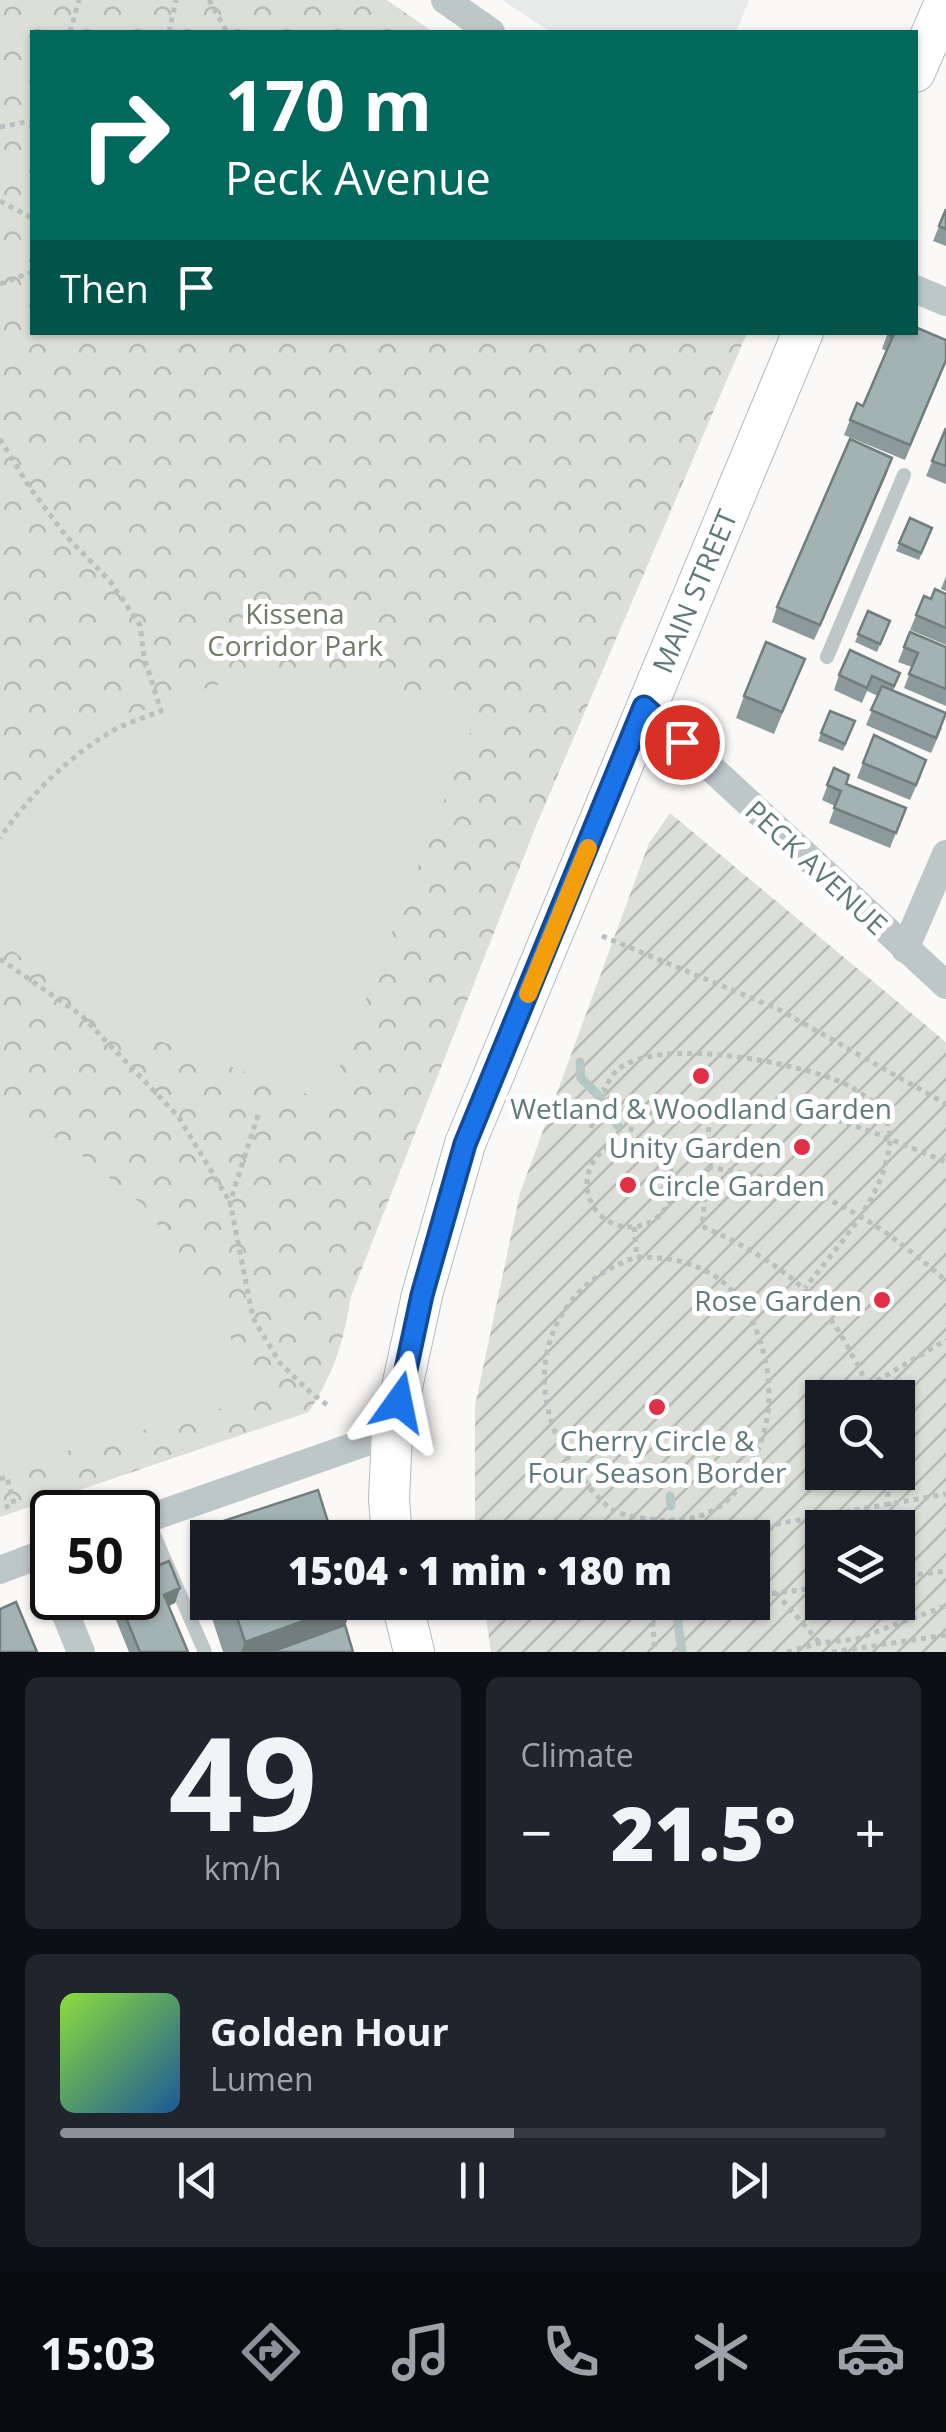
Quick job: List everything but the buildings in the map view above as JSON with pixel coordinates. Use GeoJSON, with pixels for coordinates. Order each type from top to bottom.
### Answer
{"type":"FeatureCollection","features":[{"type":"Feature","properties":{"kind":"main road"},"geometry":{"type":"LineString","coordinates":[[918,65],[946,0]]}},
{"type":"Feature","properties":{"kind":"main road","name":"MAIN STREET"},"geometry":{"type":"LineString","coordinates":[[391,1520],[392,1433],[422,1295],[465,1144],[802,335]]}},
{"type":"Feature","properties":{"kind":"main road"},"geometry":{"type":"LineString","coordinates":[[406,1620],[414,1652]]}},
{"type":"Feature","properties":{"kind":"street"},"geometry":{"type":"LineString","coordinates":[[445,0],[488,30]]}},
{"type":"Feature","properties":{"kind":"street"},"geometry":{"type":"LineString","coordinates":[[918,290],[946,302]]}},
{"type":"Feature","properties":{"kind":"street","name":"PECK AVENUE"},"geometry":{"type":"LineString","coordinates":[[644,707],[946,986]]}},
{"type":"Feature","properties":{"kind":"street"},"geometry":{"type":"LineString","coordinates":[[906,949],[946,854]]}},
{"type":"Feature","properties":{"kind":"street"},"geometry":{"type":"LineString","coordinates":[[160,1514],[392,1433]]}},
{"type":"Feature","properties":{"kind":"street"},"geometry":{"type":"LineString","coordinates":[[0,1570],[30,1558]]}},
{"type":"Feature","properties":{"kind":"street"},"geometry":{"type":"LineString","coordinates":[[67,1620],[81,1652]]}},
{"type":"Feature","properties":{"kind":"lane"},"geometry":{"type":"LineString","coordinates":[[827,657],[904,475]]}},
{"type":"Feature","properties":{"kind":"lane"},"geometry":{"type":"LineString","coordinates":[[160,1558],[205,1652]]}},
{"type":"Feature","properties":{"kind":"path"},"geometry":{"type":"LineString","coordinates":[[71,30],[79,0]]}},
{"type":"Feature","properties":{"kind":"path"},"geometry":{"type":"LineString","coordinates":[[170,30],[176,0]]}},
{"type":"Feature","properties":{"kind":"path"},"geometry":{"type":"LineString","coordinates":[[210,0],[226,30]]}},
{"type":"Feature","properties":{"kind":"path"},"geometry":{"type":"LineString","coordinates":[[0,127],[30,121]]}},
{"type":"Feature","properties":{"kind":"path"},"geometry":{"type":"LineString","coordinates":[[0,201],[30,217]]}},
{"type":"Feature","properties":{"kind":"path"},"geometry":{"type":"LineString","coordinates":[[0,284],[30,273]]}},
{"type":"Feature","properties":{"kind":"path"},"geometry":{"type":"LineString","coordinates":[[0,439],[66,536],[110,581],[140,625],[144,657],[161,711],[110,732],[71,762],[20,809],[0,838]]}},
{"type":"Feature","properties":{"kind":"path"},"geometry":{"type":"LineString","coordinates":[[602,936],[778,1009],[946,1104]]}},
{"type":"Feature","properties":{"kind":"path"},"geometry":{"type":"LineString","coordinates":[[0,960],[81,1014],[178,1116],[230,1202],[253,1318],[280,1363],[330,1407]]}},
{"type":"Feature","properties":{"kind":"path"},"geometry":{"type":"LineString","coordinates":[[805,1288],[861,1216],[878,1181],[890,1139],[884,1110],[843,1083],[743,1056],[663,1055],[616,1070],[604,1089],[612,1102],[636,1116],[667,1108],[800,1111],[890,1139],[946,1162]]}},
{"type":"Feature","properties":{"kind":"path"},"geometry":{"type":"LineString","coordinates":[[591,1128],[595,1115],[612,1102]]}},
{"type":"Feature","properties":{"kind":"path"},"geometry":{"type":"LineString","coordinates":[[710,1107],[702,1226],[755,1250],[805,1288],[840,1330],[865,1380]]}},
{"type":"Feature","properties":{"kind":"path"},"geometry":{"type":"LineString","coordinates":[[230,1202],[258,1115]]}},
{"type":"Feature","properties":{"kind":"path"},"geometry":{"type":"LineString","coordinates":[[627,1141],[636,1116]]}},
{"type":"Feature","properties":{"kind":"path"},"geometry":{"type":"LineString","coordinates":[[627,1141],[642,1142],[662,1155],[673,1180],[666,1208],[634,1228],[605,1220],[589,1199],[586,1184],[592,1162],[606,1147],[627,1141]]}},
{"type":"Feature","properties":{"kind":"path"},"geometry":{"type":"LineString","coordinates":[[708,1167],[794,1185],[861,1216],[946,1282]]}},
{"type":"Feature","properties":{"kind":"path"},"geometry":{"type":"LineString","coordinates":[[634,1228],[637,1256]]}},
{"type":"Feature","properties":{"kind":"path"},"geometry":{"type":"LineString","coordinates":[[637,1256],[684,1262],[713,1274],[739,1298],[755,1328],[768,1386],[766,1421],[756,1457],[739,1490],[698,1518],[644,1519],[613,1510],[573,1465],[558,1442],[549,1415],[546,1354],[571,1297],[612,1265],[637,1256]]}},
{"type":"Feature","properties":{"kind":"path"},"geometry":{"type":"LineString","coordinates":[[878,1380],[946,1340]]}},
{"type":"Feature","properties":{"kind":"path"},"geometry":{"type":"LineString","coordinates":[[0,1479],[7,1477],[14,1504],[0,1509]]}},
{"type":"Feature","properties":{"kind":"path"},"geometry":{"type":"LineString","coordinates":[[887,1490],[889,1510]]}},
{"type":"Feature","properties":{"kind":"path"},"geometry":{"type":"LineString","coordinates":[[770,1525],[946,1494]]}},
{"type":"Feature","properties":{"kind":"path"},"geometry":{"type":"LineString","coordinates":[[915,1575],[946,1571]]}},
{"type":"Feature","properties":{"kind":"path"},"geometry":{"type":"LineString","coordinates":[[770,1594],[805,1589]]}},
{"type":"Feature","properties":{"kind":"path"},"geometry":{"type":"LineString","coordinates":[[776,1593],[820,1643]]}},
{"type":"Feature","properties":{"kind":"path"},"geometry":{"type":"LineString","coordinates":[[788,1652],[856,1639],[946,1606]]}},
{"type":"Feature","properties":{"kind":"path"},"geometry":{"type":"LineString","coordinates":[[652,1620],[655,1652]]}},
{"type":"Feature","properties":{"kind":"path"},"geometry":{"type":"LineString","coordinates":[[832,1652],[946,1635]]}},
{"type":"Feature","properties":{"kind":"shaded area"},"geometry":{"type":"Polygon","coordinates":[[[502,0],[749,0],[737,30],[548,30],[502,0]]]}},
{"type":"Feature","properties":{"kind":"green space","name":"Kissena Corridor Park"},"geometry":{"type":"Polygon","coordinates":[[[0,0],[387,0],[430,30],[30,30],[30,335],[746,335],[536,826],[351,1296],[332,1370],[309,1412],[79,1490],[30,1490],[30,1507],[0,1517],[0,0]]]}},
{"type":"Feature","properties":{"kind":"green space"},"geometry":{"type":"Polygon","coordinates":[[[269,669],[355,678],[480,708],[326,1101],[118,1026],[0,942],[0,820],[4,813],[80,740],[163,701],[269,669]]]}},
{"type":"Feature","properties":{"kind":"green space"},"geometry":{"type":"Polygon","coordinates":[[[670,813],[946,1042],[946,1652],[491,1652],[486,1620],[770,1620],[770,1520],[475,1520],[475,1406],[520,1193],[649,843],[670,813]]]}},
{"type":"Feature","properties":{"kind":"green space"},"geometry":{"type":"Polygon","coordinates":[[[0,1110],[68,1144],[143,1205],[212,1298],[259,1398],[0,1470],[0,1110]]]}},
{"type":"Feature","properties":{"kind":"waterway"},"geometry":{"type":"LineString","coordinates":[[580,1062],[581,1078],[598,1095],[618,1126]]}},
{"type":"Feature","properties":{"kind":"waterway"},"geometry":{"type":"LineString","coordinates":[[670,1496],[671,1506]]}},
{"type":"Feature","properties":{"kind":"waterway"},"geometry":{"type":"LineString","coordinates":[[678,1620],[682,1652]]}},
{"type":"Feature","properties":{"kind":"slow traffic"},"geometry":{"type":"LineString","coordinates":[[528,994],[588,848]]}},
{"type":"Feature","properties":{"kind":"place","name":"Wetland & Woodland Garden"},"geometry":{"type":"Point","coordinates":[701,1076]}},
{"type":"Feature","properties":{"kind":"place","name":"Unity Garden"},"geometry":{"type":"Point","coordinates":[802,1147]}},
{"type":"Feature","properties":{"kind":"place","name":"Circle Garden"},"geometry":{"type":"Point","coordinates":[628,1185]}},
{"type":"Feature","properties":{"kind":"place","name":"Rose Garden"},"geometry":{"type":"Point","coordinates":[882,1300]}},
{"type":"Feature","properties":{"kind":"place","name":"Cherry Circle & Four Season Border"},"geometry":{"type":"Point","coordinates":[657,1407]}},
{"type":"Feature","properties":{"kind":"route"},"geometry":{"type":"LineString","coordinates":[[399,1402],[445,1205],[465,1144],[644,707],[682,742]]}}]}
